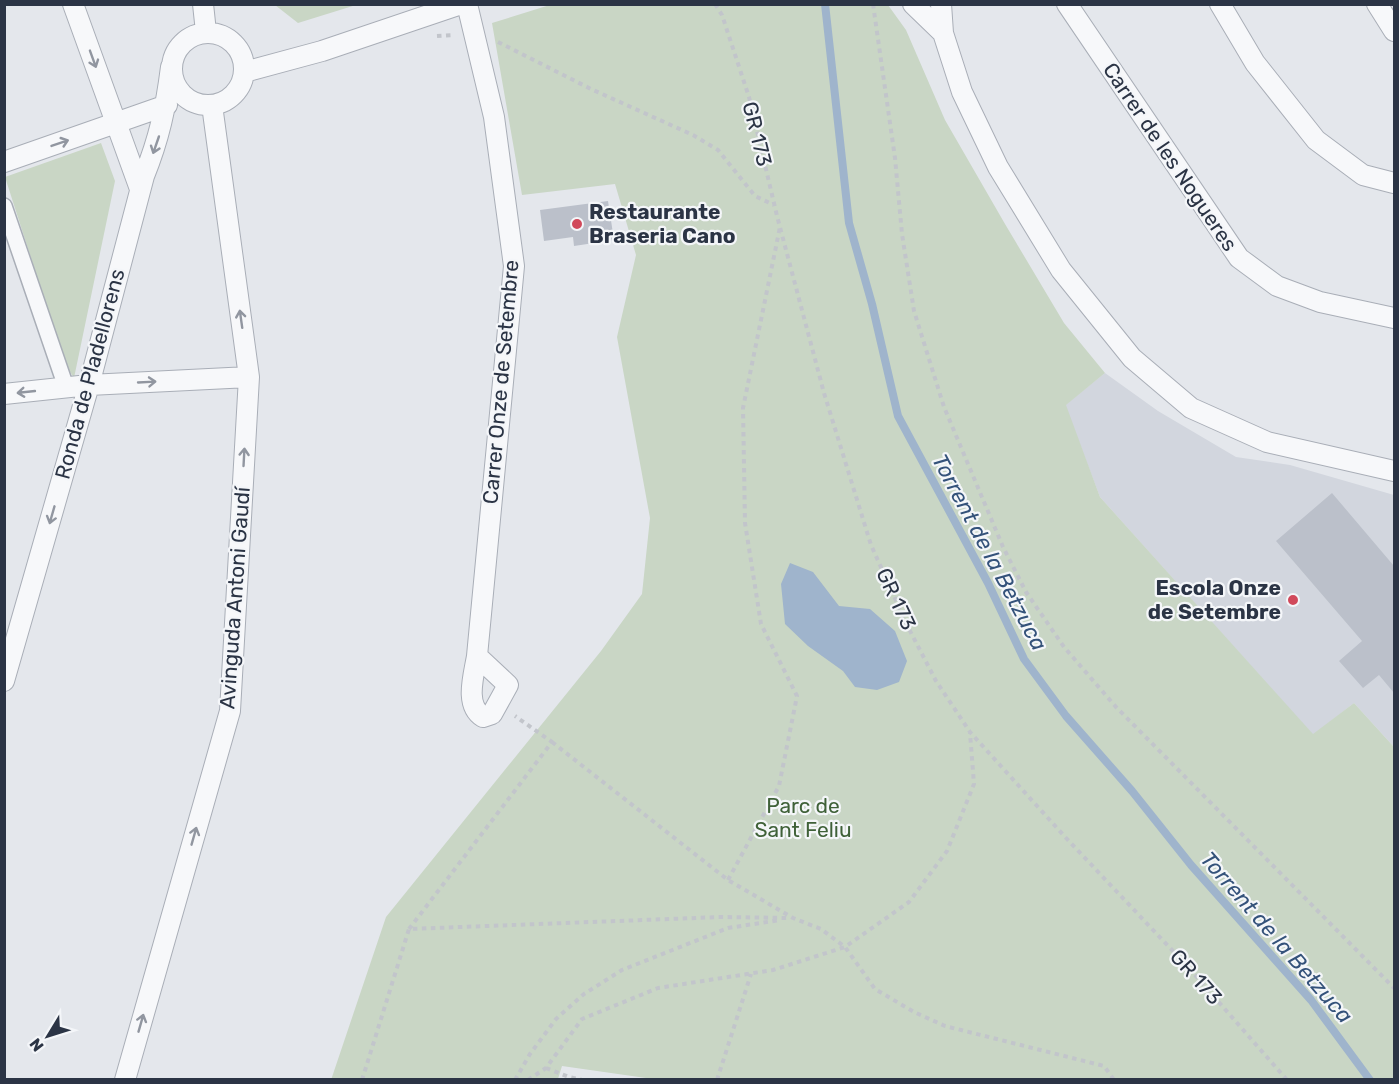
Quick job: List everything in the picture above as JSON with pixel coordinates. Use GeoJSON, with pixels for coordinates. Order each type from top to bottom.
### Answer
{"type":"FeatureCollection","features":[{"type":"Feature","properties":{"kind":"street"},"geometry":{"type":"LineString","coordinates":[[72,4],[140,189]]}},
{"type":"Feature","properties":{"kind":"street"},"geometry":{"type":"LineString","coordinates":[[203,4],[206,32]]}},
{"type":"Feature","properties":{"kind":"street"},"geometry":{"type":"LineString","coordinates":[[244,72],[322,51],[461,4]]}},
{"type":"Feature","properties":{"kind":"street","name":"Carrer Onze de Setembre"},"geometry":{"type":"LineString","coordinates":[[467,4],[494,117],[514,266],[472,705],[475,712],[483,717],[492,714],[498,705]]}},
{"type":"Feature","properties":{"kind":"street"},"geometry":{"type":"LineString","coordinates":[[913,4],[943,33]]}},
{"type":"Feature","properties":{"kind":"street"},"geometry":{"type":"LineString","coordinates":[[941,4],[943,33],[962,92],[998,167],[1061,270],[1132,358],[1191,408],[1267,442],[1395,471]]}},
{"type":"Feature","properties":{"kind":"street","name":"Carrer de les Nogueres"},"geometry":{"type":"LineString","coordinates":[[1067,4],[1239,258],[1277,286],[1320,302],[1395,318]]}},
{"type":"Feature","properties":{"kind":"street"},"geometry":{"type":"LineString","coordinates":[[1220,4],[1255,63],[1316,140],[1363,175],[1395,183]]}},
{"type":"Feature","properties":{"kind":"street"},"geometry":{"type":"LineString","coordinates":[[1377,4],[1395,31]]}},
{"type":"Feature","properties":{"kind":"street"},"geometry":{"type":"LineString","coordinates":[[206,32],[225,36],[235,44],[241,55],[244,72],[240,86],[224,102],[199,105],[187,99],[172,80],[171,68],[173,55],[183,41],[194,34],[206,32]]}},
{"type":"Feature","properties":{"kind":"street","name":"Ronda de Pladellorens"},"geometry":{"type":"LineString","coordinates":[[4,681],[89,385],[140,189],[157,145],[171,68]]}},
{"type":"Feature","properties":{"kind":"street"},"geometry":{"type":"LineString","coordinates":[[4,162],[166,105]]}},
{"type":"Feature","properties":{"kind":"street","name":"Avinguda Antoni Gaudí"},"geometry":{"type":"LineString","coordinates":[[125,1080],[230,711],[249,377],[212,105]]}},
{"type":"Feature","properties":{"kind":"street"},"geometry":{"type":"LineString","coordinates":[[4,206],[66,387]]}},
{"type":"Feature","properties":{"kind":"street"},"geometry":{"type":"LineString","coordinates":[[4,394],[89,385],[249,377]]}},
{"type":"Feature","properties":{"kind":"street"},"geometry":{"type":"LineString","coordinates":[[477,656],[508,685],[498,705]]}},
{"type":"Feature","properties":{"kind":"path","name":"GR 173"},"geometry":{"type":"LineString","coordinates":[[715,4],[722,15],[749,97],[824,393],[871,545],[907,625],[936,681],[970,732],[1075,848],[1188,967],[1287,1080]]}},
{"type":"Feature","properties":{"kind":"path"},"geometry":{"type":"LineString","coordinates":[[873,4],[895,158],[902,234],[914,310],[944,406],[1003,548],[1026,592],[1064,647],[1116,707],[1395,988]]}},
{"type":"Feature","properties":{"kind":"path"},"geometry":{"type":"LineString","coordinates":[[421,18],[438,36],[483,34],[591,89],[693,135],[718,150],[755,196],[775,206]]}},
{"type":"Feature","properties":{"kind":"path"},"geometry":{"type":"LineString","coordinates":[[728,880],[779,786],[797,696],[761,624],[745,523],[743,408],[780,226]]}},
{"type":"Feature","properties":{"kind":"path"},"geometry":{"type":"LineString","coordinates":[[498,705],[552,742],[728,880],[793,918],[821,929],[844,947],[875,989],[914,1012],[945,1026],[1104,1066],[1114,1080]]}},
{"type":"Feature","properties":{"kind":"path"},"geometry":{"type":"LineString","coordinates":[[528,1080],[546,1068],[582,1019],[658,988],[773,970],[844,947],[909,902],[947,851],[974,784],[970,732]]}},
{"type":"Feature","properties":{"kind":"path"},"geometry":{"type":"LineString","coordinates":[[362,1080],[409,929],[552,742]]}},
{"type":"Feature","properties":{"kind":"path"},"geometry":{"type":"LineString","coordinates":[[409,929],[709,918],[793,918]]}},
{"type":"Feature","properties":{"kind":"path"},"geometry":{"type":"LineString","coordinates":[[515,1080],[530,1054],[556,1019],[584,994],[622,970],[728,928],[793,918]]}},
{"type":"Feature","properties":{"kind":"path"},"geometry":{"type":"LineString","coordinates":[[717,1080],[751,974]]}},
{"type":"Feature","properties":{"kind":"path"},"geometry":{"type":"LineString","coordinates":[[546,1068],[582,1080]]}},
{"type":"Feature","properties":{"kind":"shaded area","name":"Escola Onze de Setembre"},"geometry":{"type":"Polygon","coordinates":[[[1105,373],[1158,411],[1236,457],[1290,465],[1394,495],[1394,747],[1354,703],[1313,735],[1100,497],[1065,405],[1105,373]]]}},
{"type":"Feature","properties":{"kind":"green space","name":"Parc de Sant Feliu"},"geometry":{"type":"Polygon","coordinates":[[[553,4],[888,5],[906,30],[945,120],[1005,224],[1064,323],[1105,373],[1066,405],[1100,497],[1313,734],[1354,703],[1394,747],[1394,1079],[660,1080],[562,1066],[558,1079],[331,1080],[386,917],[601,651],[642,594],[650,518],[617,337],[636,255],[615,184],[522,195],[492,23],[553,4]]]}},
{"type":"Feature","properties":{"kind":"green space"},"geometry":{"type":"Polygon","coordinates":[[[275,5],[356,5],[298,23],[275,5]]]}},
{"type":"Feature","properties":{"kind":"green space"},"geometry":{"type":"Polygon","coordinates":[[[101,143],[115,181],[74,378],[65,364],[5,177],[101,143]]]}},
{"type":"Feature","properties":{"kind":"water"},"geometry":{"type":"Polygon","coordinates":[[[790,563],[813,572],[839,606],[870,609],[895,631],[907,661],[899,682],[877,690],[855,687],[843,671],[808,646],[785,624],[781,584],[790,563]]]}},
{"type":"Feature","properties":{"kind":"building","name":"Restaurante Braseria Cano"},"geometry":{"type":"Polygon","coordinates":[[[608,201],[614,240],[574,246],[573,237],[544,241],[540,210],[608,201]]]}},
{"type":"Feature","properties":{"kind":"building"},"geometry":{"type":"Polygon","coordinates":[[[1332,493],[1394,566],[1394,693],[1379,675],[1363,688],[1339,661],[1362,641],[1276,541],[1332,493]]]}},
{"type":"Feature","properties":{"kind":"waterway","name":"Torrent de la Betzuca"},"geometry":{"type":"LineString","coordinates":[[825,4],[849,223],[872,304],[898,416],[988,583],[1024,659],[1066,716],[1132,791],[1191,865],[1311,1000],[1370,1080]]}},
{"type":"Feature","properties":{"kind":"place","name":"Restaurante Braseria Cano"},"geometry":{"type":"Point","coordinates":[577,224]}},
{"type":"Feature","properties":{"kind":"place","name":"Escola Onze de Setembre"},"geometry":{"type":"Point","coordinates":[1293,600]}}]}
